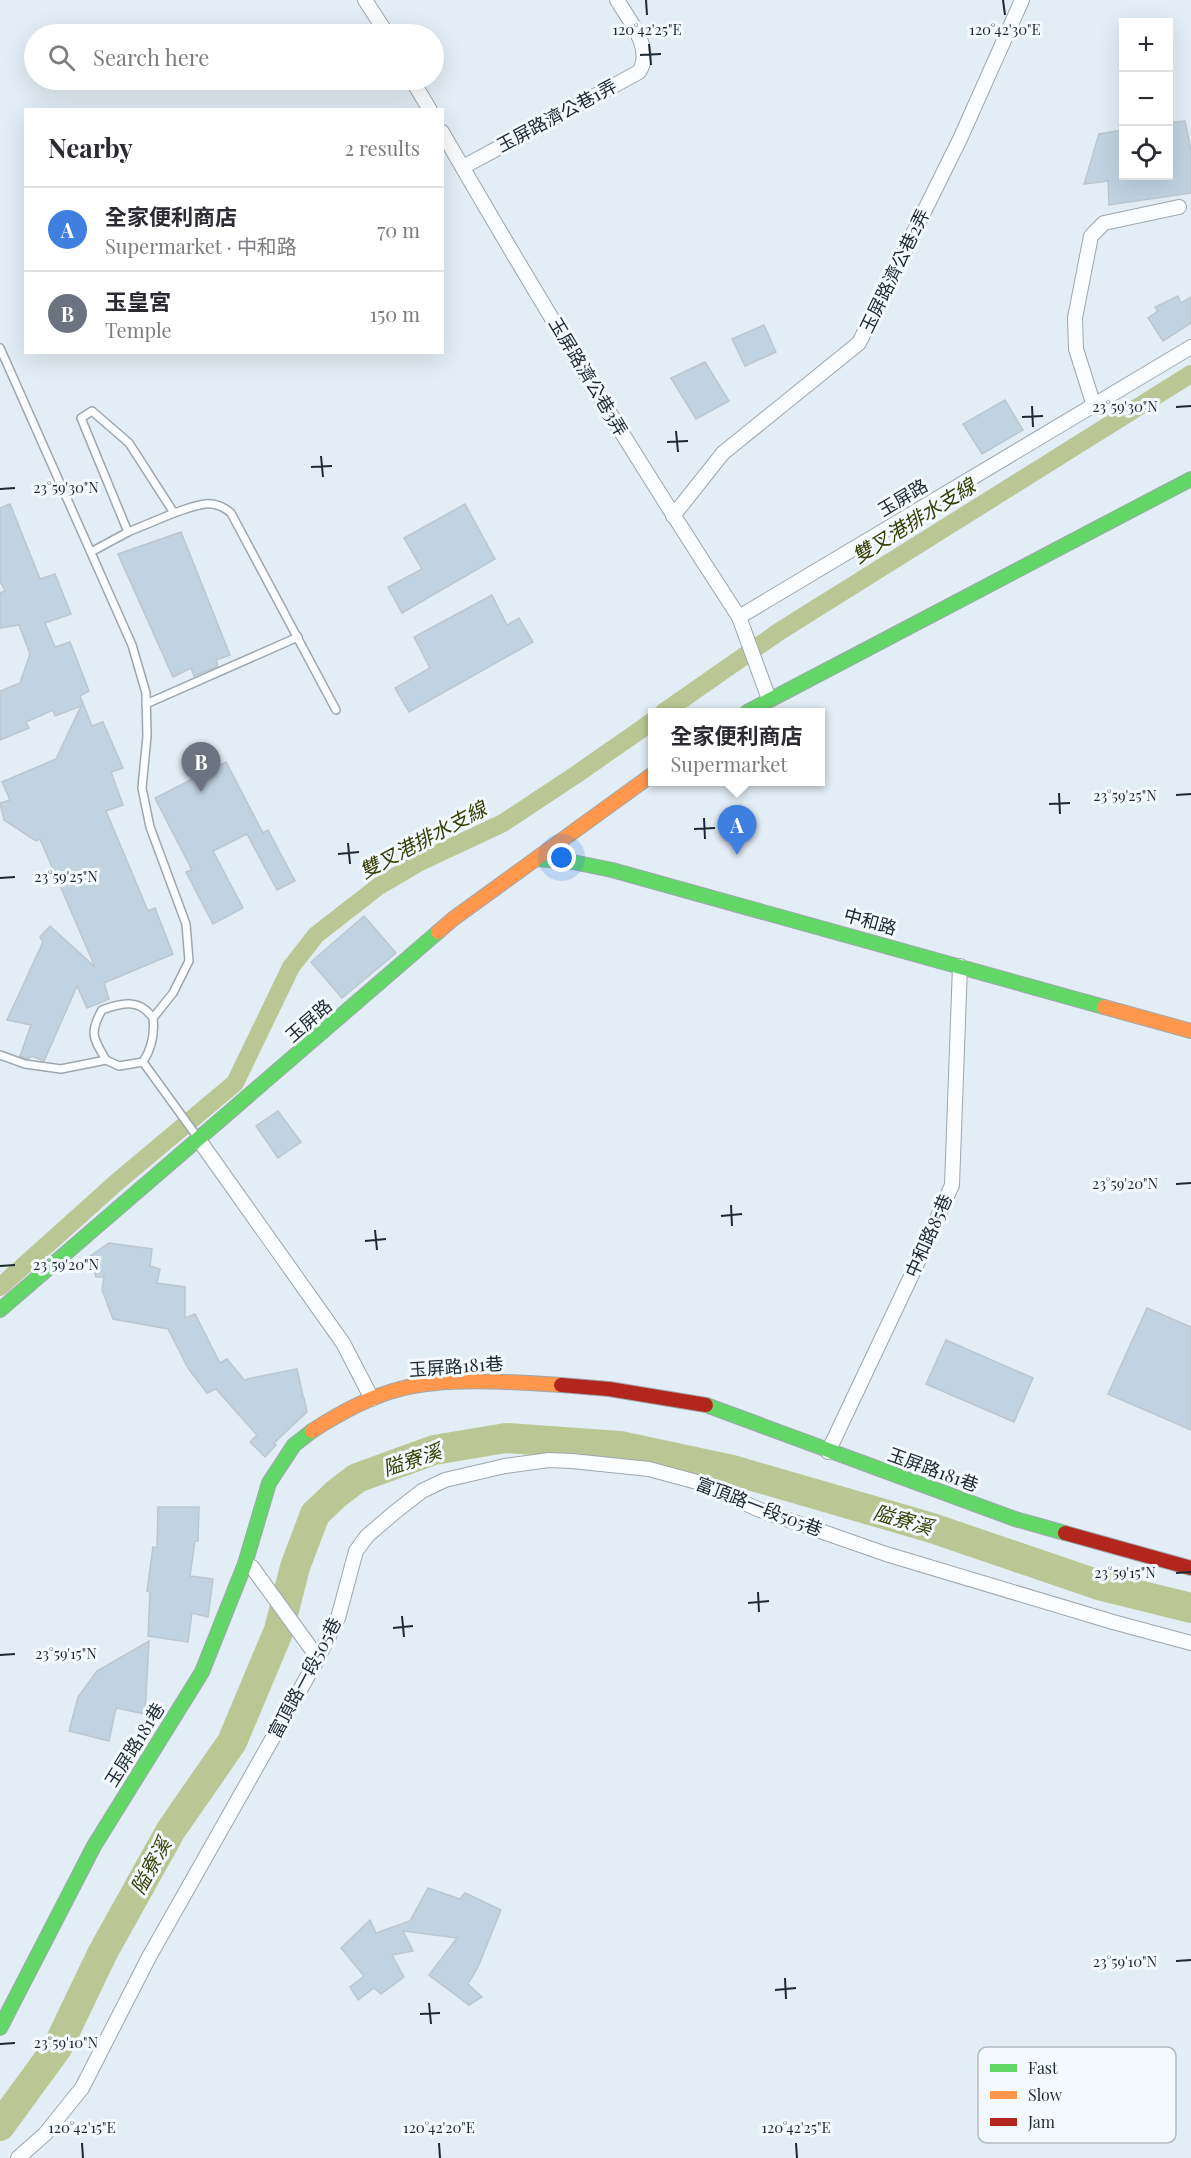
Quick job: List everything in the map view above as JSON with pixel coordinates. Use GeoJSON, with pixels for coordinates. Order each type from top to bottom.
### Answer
{"type":"FeatureCollection","features":[{"type":"Feature","properties":{"kind":"street"},"geometry":{"type":"LineString","coordinates":[[365,0],[381,24]]}},
{"type":"Feature","properties":{"kind":"street","name":"玉屏路濟公巷1弄"},"geometry":{"type":"LineString","coordinates":[[462,167],[639,72],[644,59],[643,46],[617,0]]}},
{"type":"Feature","properties":{"kind":"street","name":"玉屏路濟公巷2弄"},"geometry":{"type":"LineString","coordinates":[[673,516],[723,453],[859,343],[960,139],[1022,0]]}},
{"type":"Feature","properties":{"kind":"street"},"geometry":{"type":"LineString","coordinates":[[418,90],[429,108]]}},
{"type":"Feature","properties":{"kind":"street","name":"玉屏路濟公巷3弄"},"geometry":{"type":"LineString","coordinates":[[444,136],[673,516],[739,617]]}},
{"type":"Feature","properties":{"kind":"street"},"geometry":{"type":"LineString","coordinates":[[1094,406],[1076,349],[1075,318],[1091,236],[1104,223],[1179,207]]}},
{"type":"Feature","properties":{"kind":"street","name":"玉屏路"},"geometry":{"type":"LineString","coordinates":[[739,617],[1191,346]]}},
{"type":"Feature","properties":{"kind":"street"},"geometry":{"type":"LineString","coordinates":[[754,708],[1191,479]]}},
{"type":"Feature","properties":{"kind":"street"},"geometry":{"type":"LineString","coordinates":[[739,617],[769,699]]}},
{"type":"Feature","properties":{"kind":"street","name":"玉屏路"},"geometry":{"type":"LineString","coordinates":[[0,1310],[453,919],[648,778]]}},
{"type":"Feature","properties":{"kind":"street","name":"中和路"},"geometry":{"type":"LineString","coordinates":[[537,859],[573,862],[612,870],[1191,1030]]}},
{"type":"Feature","properties":{"kind":"street","name":"中和路85巷"},"geometry":{"type":"LineString","coordinates":[[828,1452],[952,1185],[960,966]]}},
{"type":"Feature","properties":{"kind":"street"},"geometry":{"type":"LineString","coordinates":[[199,1140],[343,1343],[372,1399]]}},
{"type":"Feature","properties":{"kind":"street","name":"玉屏路181巷"},"geometry":{"type":"LineString","coordinates":[[0,2028],[94,1846],[202,1672],[248,1565],[269,1483],[289,1452],[307,1434],[372,1399],[400,1389],[434,1383],[516,1382],[609,1389],[705,1404],[828,1452],[1015,1519],[1191,1568]]}},
{"type":"Feature","properties":{"kind":"street","name":"富頂路一段505巷"},"geometry":{"type":"LineString","coordinates":[[18,2158],[45,2134],[82,2088],[149,1957],[315,1652],[339,1618],[356,1551],[367,1536],[395,1512],[422,1491],[445,1480],[505,1466],[549,1460],[649,1469],[697,1482],[760,1510],[886,1554],[1113,1622],[1191,1642]]}},
{"type":"Feature","properties":{"kind":"street"},"geometry":{"type":"LineString","coordinates":[[248,1565],[315,1652]]}},
{"type":"Feature","properties":{"kind":"lane"},"geometry":{"type":"LineString","coordinates":[[0,348],[132,645],[146,693],[147,736],[142,788],[150,827],[186,924],[189,961],[173,993],[153,1018]]}},
{"type":"Feature","properties":{"kind":"lane"},"geometry":{"type":"LineString","coordinates":[[128,532],[81,418],[92,411],[129,443],[174,513]]}},
{"type":"Feature","properties":{"kind":"lane"},"geometry":{"type":"LineString","coordinates":[[91,552],[128,532],[174,513],[205,503],[221,504],[231,513],[336,710]]}},
{"type":"Feature","properties":{"kind":"lane"},"geometry":{"type":"LineString","coordinates":[[146,704],[298,637]]}},
{"type":"Feature","properties":{"kind":"lane"},"geometry":{"type":"LineString","coordinates":[[118,1004],[134,1004],[147,1010],[153,1018],[154,1032],[150,1051],[143,1062],[119,1066],[106,1060],[94,1040],[93,1026],[102,1010],[118,1004]]}},
{"type":"Feature","properties":{"kind":"lane"},"geometry":{"type":"LineString","coordinates":[[0,1055],[25,1064],[61,1069],[106,1060]]}},
{"type":"Feature","properties":{"kind":"lane"},"geometry":{"type":"LineString","coordinates":[[143,1062],[174,1101],[199,1140]]}},
{"type":"Feature","properties":{"kind":"building"},"geometry":{"type":"Polygon","coordinates":[[[1185,121],[1191,150],[1191,193],[1109,205],[1108,181],[1084,184],[1099,134],[1119,131],[1119,180],[1173,180],[1173,122],[1185,121]]]}},
{"type":"Feature","properties":{"kind":"building"},"geometry":{"type":"Polygon","coordinates":[[[1178,296],[1181,303],[1191,297],[1191,323],[1163,341],[1148,318],[1158,311],[1155,307],[1178,296]]]}},
{"type":"Feature","properties":{"kind":"building"},"geometry":{"type":"Polygon","coordinates":[[[764,325],[776,352],[745,366],[732,339],[764,325]]]}},
{"type":"Feature","properties":{"kind":"building"},"geometry":{"type":"Polygon","coordinates":[[[705,362],[729,401],[696,419],[671,378],[705,362]]]}},
{"type":"Feature","properties":{"kind":"building"},"geometry":{"type":"Polygon","coordinates":[[[1005,400],[1023,430],[982,454],[963,424],[1005,400]]]}},
{"type":"Feature","properties":{"kind":"building"},"geometry":{"type":"Polygon","coordinates":[[[10,504],[40,579],[55,574],[71,614],[45,623],[55,647],[70,642],[89,691],[80,696],[92,726],[103,722],[123,768],[111,772],[123,805],[106,811],[148,911],[155,908],[173,954],[104,983],[109,999],[87,1008],[77,986],[44,1061],[32,1056],[27,1059],[20,1056],[31,1025],[7,1020],[43,942],[40,937],[50,926],[95,967],[40,839],[36,841],[4,820],[0,803],[10,800],[2,782],[56,759],[81,706],[55,716],[53,710],[26,722],[29,728],[0,740],[0,691],[20,683],[30,654],[19,625],[0,628],[0,593],[5,591],[0,581],[0,508],[10,504]]]}},
{"type":"Feature","properties":{"kind":"building"},"geometry":{"type":"Polygon","coordinates":[[[465,504],[495,559],[402,613],[388,587],[422,569],[404,538],[465,504]]]}},
{"type":"Feature","properties":{"kind":"building"},"geometry":{"type":"Polygon","coordinates":[[[181,532],[230,655],[216,660],[218,666],[194,676],[191,668],[173,677],[118,554],[181,532]]]}},
{"type":"Feature","properties":{"kind":"building"},"geometry":{"type":"Polygon","coordinates":[[[492,595],[507,625],[519,618],[533,642],[409,712],[395,688],[430,668],[414,637],[492,595]]]}},
{"type":"Feature","properties":{"kind":"building"},"geometry":{"type":"Polygon","coordinates":[[[226,762],[263,833],[268,830],[295,881],[277,890],[247,834],[213,851],[243,908],[213,924],[186,872],[192,870],[155,798],[226,762]]]}},
{"type":"Feature","properties":{"kind":"building"},"geometry":{"type":"Polygon","coordinates":[[[364,916],[396,953],[342,998],[311,962],[364,916]]]}},
{"type":"Feature","properties":{"kind":"building"},"geometry":{"type":"Polygon","coordinates":[[[278,1111],[301,1142],[278,1158],[256,1126],[278,1111]]]}},
{"type":"Feature","properties":{"kind":"building"},"geometry":{"type":"Polygon","coordinates":[[[109,1243],[152,1249],[150,1266],[160,1269],[157,1283],[185,1287],[185,1318],[195,1314],[220,1363],[227,1359],[245,1381],[297,1369],[307,1412],[274,1443],[276,1445],[265,1457],[250,1442],[257,1435],[216,1389],[207,1393],[188,1368],[168,1329],[113,1319],[102,1290],[104,1277],[96,1277],[90,1256],[109,1243]]]}},
{"type":"Feature","properties":{"kind":"building"},"geometry":{"type":"Polygon","coordinates":[[[1147,1308],[1191,1327],[1191,1430],[1108,1394],[1147,1308]]]}},
{"type":"Feature","properties":{"kind":"building"},"geometry":{"type":"Polygon","coordinates":[[[946,1340],[1033,1378],[1014,1422],[926,1384],[946,1340]]]}},
{"type":"Feature","properties":{"kind":"building"},"geometry":{"type":"Polygon","coordinates":[[[158,1507],[199,1507],[198,1541],[195,1541],[190,1576],[213,1579],[208,1617],[192,1613],[188,1642],[148,1636],[150,1592],[147,1591],[153,1547],[157,1548],[158,1507]]]}},
{"type":"Feature","properties":{"kind":"building"},"geometry":{"type":"Polygon","coordinates":[[[149,1641],[145,1714],[116,1708],[109,1741],[69,1731],[78,1697],[97,1671],[149,1641]]]}},
{"type":"Feature","properties":{"kind":"building"},"geometry":{"type":"Polygon","coordinates":[[[428,1888],[460,1899],[465,1893],[501,1910],[478,1967],[468,1984],[482,1997],[469,2005],[429,1975],[457,1938],[403,1931],[413,1951],[392,1955],[404,1977],[381,1994],[374,1988],[358,2000],[350,1987],[364,1976],[341,1948],[370,1920],[376,1933],[410,1921],[428,1888]]]}},
{"type":"Feature","properties":{"kind":"waterway","name":"雙叉港排水支線"},"geometry":{"type":"LineString","coordinates":[[670,708],[780,631],[1191,374]]}},
{"type":"Feature","properties":{"kind":"waterway","name":"雙叉港排水支線"},"geometry":{"type":"LineString","coordinates":[[0,1287],[117,1182],[235,1083],[291,967],[316,935],[379,886],[420,862],[503,823],[648,724]]}},
{"type":"Feature","properties":{"kind":"waterway","name":"隘寮溪"},"geometry":{"type":"LineString","coordinates":[[0,2126],[57,2048],[103,1952],[171,1830],[232,1742],[279,1630],[295,1567],[315,1514],[357,1478],[434,1450],[506,1438],[620,1446],[732,1470],[932,1528],[1102,1586],[1191,1608]]}},
{"type":"Feature","properties":{"kind":"traffic: fast"},"geometry":{"type":"LineString","coordinates":[[755,708],[1191,479]]}},
{"type":"Feature","properties":{"kind":"traffic: fast"},"geometry":{"type":"LineString","coordinates":[[537,859],[573,862],[612,870],[1104,1007]]}},
{"type":"Feature","properties":{"kind":"traffic: fast"},"geometry":{"type":"LineString","coordinates":[[0,1310],[438,932]]}},
{"type":"Feature","properties":{"kind":"traffic: fast"},"geometry":{"type":"LineString","coordinates":[[706,1405],[1015,1519],[1065,1533]]}},
{"type":"Feature","properties":{"kind":"traffic: fast"},"geometry":{"type":"LineString","coordinates":[[0,2028],[94,1846],[202,1672],[245,1564],[269,1483],[294,1445],[312,1431]]}},
{"type":"Feature","properties":{"kind":"traffic: slow"},"geometry":{"type":"LineString","coordinates":[[438,932],[648,778]]}},
{"type":"Feature","properties":{"kind":"traffic: slow"},"geometry":{"type":"LineString","coordinates":[[1104,1007],[1191,1031]]}},
{"type":"Feature","properties":{"kind":"traffic: slow"},"geometry":{"type":"LineString","coordinates":[[312,1431],[365,1401],[388,1392],[418,1385],[480,1381],[561,1385]]}},
{"type":"Feature","properties":{"kind":"traffic: jam"},"geometry":{"type":"LineString","coordinates":[[561,1385],[609,1389],[706,1405]]}},
{"type":"Feature","properties":{"kind":"traffic: jam"},"geometry":{"type":"LineString","coordinates":[[1065,1533],[1191,1568]]}},
{"type":"Feature","properties":{"kind":"place","name":"玉皇宮"},"geometry":{"type":"Point","coordinates":[201,792]}},
{"type":"Feature","properties":{"kind":"place","name":"全家便利商店"},"geometry":{"type":"Point","coordinates":[737,855]}}]}
